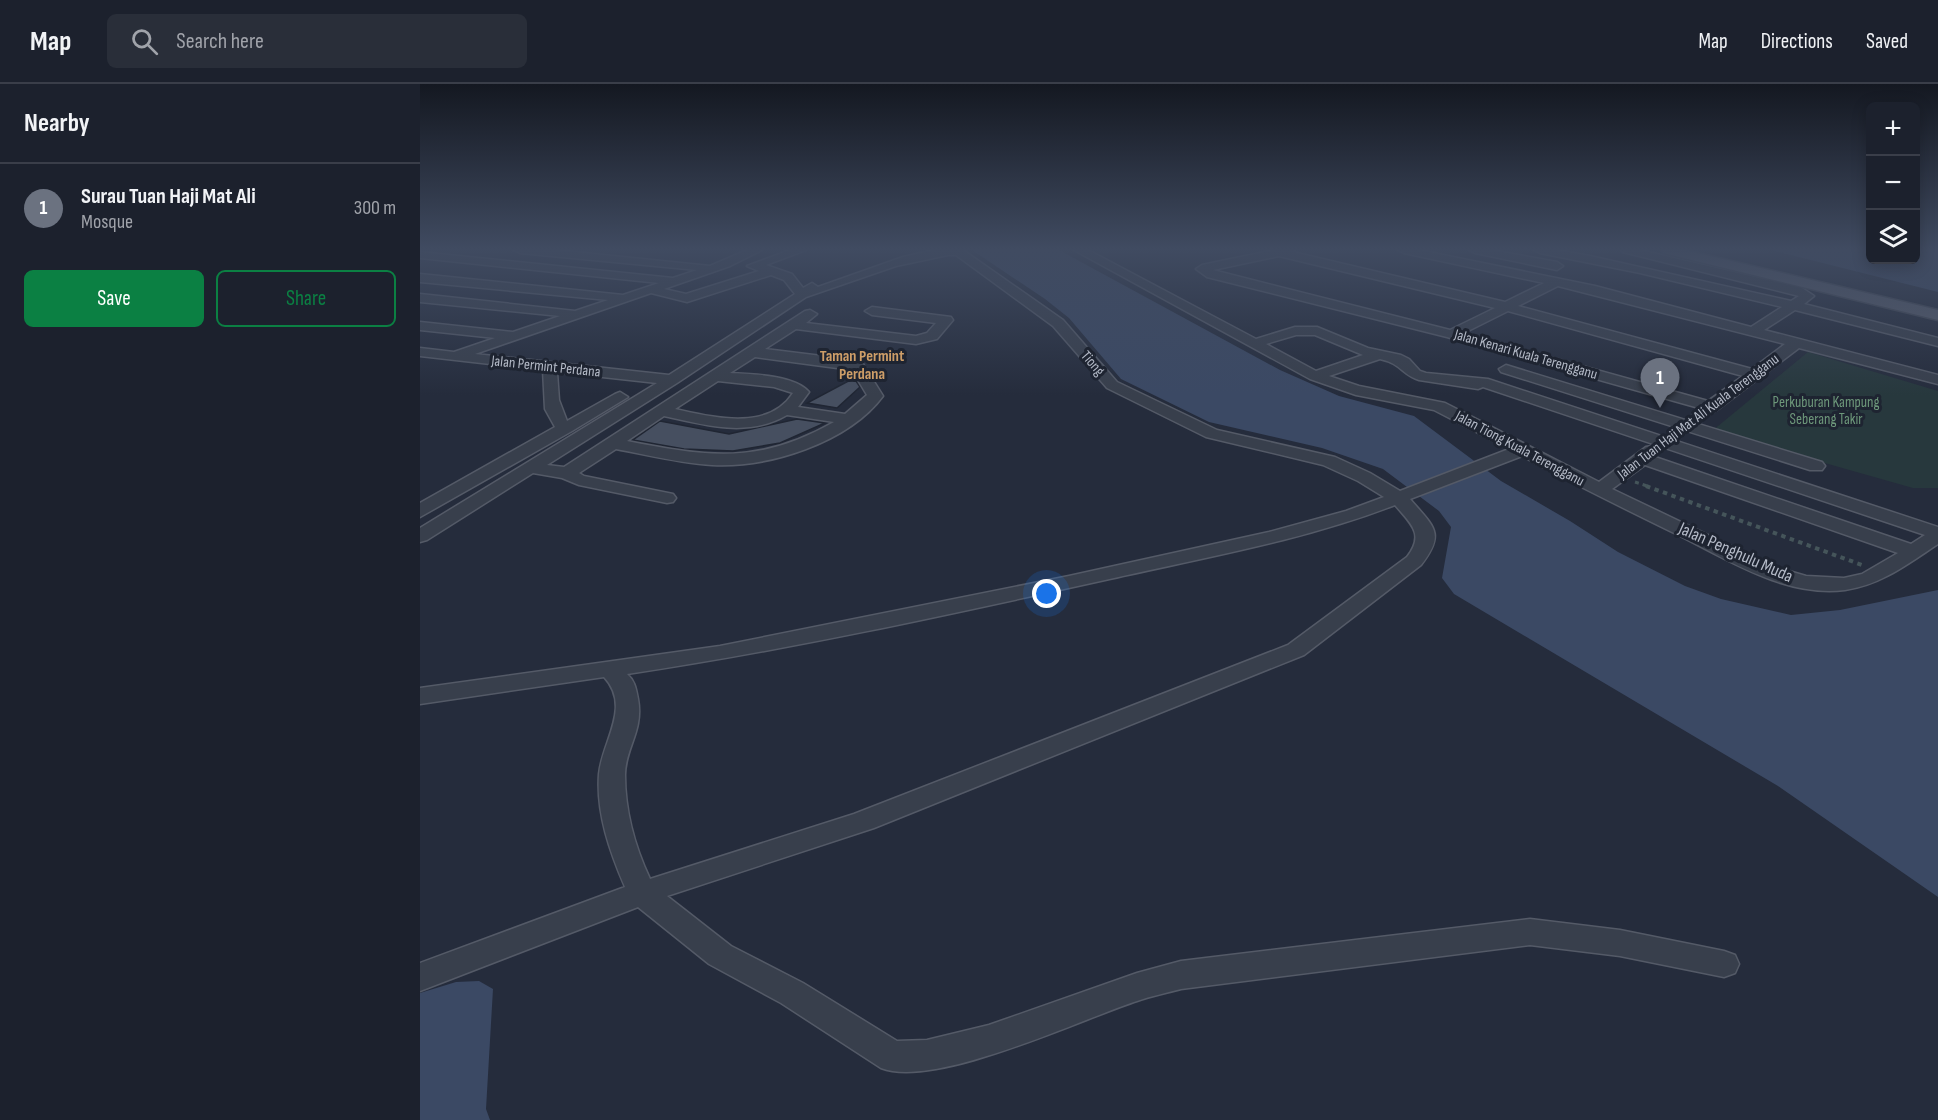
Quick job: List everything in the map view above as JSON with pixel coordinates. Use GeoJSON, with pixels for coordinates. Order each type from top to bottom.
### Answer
{"type":"FeatureCollection","features":[{"type":"Feature","properties":{"kind":"main road"},"geometry":{"type":"LineString","coordinates":[[1869,298],[1938,315]]}},
{"type":"Feature","properties":{"kind":"main road"},"geometry":{"type":"LineString","coordinates":[[1889,298],[1938,310]]}},
{"type":"Feature","properties":{"kind":"street"},"geometry":{"type":"LineString","coordinates":[[423,298],[576,314]]}},
{"type":"Feature","properties":{"kind":"street"},"geometry":{"type":"LineString","coordinates":[[470,303],[480,298]]}},
{"type":"Feature","properties":{"kind":"street"},"geometry":{"type":"LineString","coordinates":[[455,356],[621,298]]}},
{"type":"Feature","properties":{"kind":"street"},"geometry":{"type":"LineString","coordinates":[[420,536],[672,380],[796,298]]}},
{"type":"Feature","properties":{"kind":"street","name":"Tiong"},"geometry":{"type":"LineString","coordinates":[[1024,298],[1059,323],[1112,385],[1212,434],[1329,461],[1405,496]]}},
{"type":"Feature","properties":{"kind":"street"},"geometry":{"type":"LineString","coordinates":[[1171,298],[1315,376],[1356,390],[1439,406]]}},
{"type":"Feature","properties":{"kind":"street","name":"Jalan Kenari Kuala Terengganu"},"geometry":{"type":"LineString","coordinates":[[1307,298],[1452,334],[1711,407]]}},
{"type":"Feature","properties":{"kind":"street"},"geometry":{"type":"LineString","coordinates":[[1473,298],[1754,374]]}},
{"type":"Feature","properties":{"kind":"street"},"geometry":{"type":"LineString","coordinates":[[1452,334],[1521,298]]}},
{"type":"Feature","properties":{"kind":"street"},"geometry":{"type":"LineString","coordinates":[[1620,298],[1938,380]]}},
{"type":"Feature","properties":{"kind":"street"},"geometry":{"type":"LineString","coordinates":[[1763,298],[1938,342]]}},
{"type":"Feature","properties":{"kind":"street"},"geometry":{"type":"LineString","coordinates":[[1752,332],[1805,298]]}},
{"type":"Feature","properties":{"kind":"street"},"geometry":{"type":"LineString","coordinates":[[781,310],[955,330]]}},
{"type":"Feature","properties":{"kind":"street"},"geometry":{"type":"LineString","coordinates":[[793,325],[916,340],[932,336],[946,320],[872,311]]}},
{"type":"Feature","properties":{"kind":"street"},"geometry":{"type":"LineString","coordinates":[[1755,311],[1778,316]]}},
{"type":"Feature","properties":{"kind":"street"},"geometry":{"type":"LineString","coordinates":[[567,473],[810,314]]}},
{"type":"Feature","properties":{"kind":"street"},"geometry":{"type":"LineString","coordinates":[[420,326],[514,336]]}},
{"type":"Feature","properties":{"kind":"street"},"geometry":{"type":"LineString","coordinates":[[1256,343],[1306,330],[1317,331],[1364,351],[1404,362],[1411,371],[1424,377],[1481,383],[1938,534]]}},
{"type":"Feature","properties":{"kind":"street","name":"Jalan Tuan Haji Mat Ali Kuala Terengganu"},"geometry":{"type":"LineString","coordinates":[[1599,490],[1796,343]]}},
{"type":"Feature","properties":{"kind":"street","name":"Jalan Permint Perdana"},"geometry":{"type":"LineString","coordinates":[[420,352],[672,380]]}},
{"type":"Feature","properties":{"kind":"street"},"geometry":{"type":"LineString","coordinates":[[613,443],[714,460],[742,459],[810,442],[827,435],[875,396],[858,367],[838,362],[752,352]]}},
{"type":"Feature","properties":{"kind":"street"},"geometry":{"type":"LineString","coordinates":[[1315,376],[1380,354]]}},
{"type":"Feature","properties":{"kind":"street","name":"Jalan Tiong Kuala Terengganu"},"geometry":{"type":"LineString","coordinates":[[1439,406],[1531,356]]}},
{"type":"Feature","properties":{"kind":"street"},"geometry":{"type":"LineString","coordinates":[[550,366],[553,412],[558,423],[566,428]]}},
{"type":"Feature","properties":{"kind":"street"},"geometry":{"type":"LineString","coordinates":[[1506,369],[1816,466]]}},
{"type":"Feature","properties":{"kind":"street"},"geometry":{"type":"LineString","coordinates":[[661,411],[734,423],[750,423],[769,420],[799,398],[801,392],[797,388],[716,376]]}},
{"type":"Feature","properties":{"kind":"street"},"geometry":{"type":"LineString","coordinates":[[420,510],[652,378]]}},
{"type":"Feature","properties":{"kind":"street","name":"Jalan Tiong Kuala Terengganu"},"geometry":{"type":"LineString","coordinates":[[1439,406],[1599,490]]}},
{"type":"Feature","properties":{"kind":"street"},"geometry":{"type":"LineString","coordinates":[[785,410],[847,419]]}},
{"type":"Feature","properties":{"kind":"street"},"geometry":{"type":"LineString","coordinates":[[420,696],[720,653],[1069,582],[1272,537],[1353,515],[1523,450]]}},
{"type":"Feature","properties":{"kind":"street"},"geometry":{"type":"LineString","coordinates":[[1642,458],[1914,552]]}},
{"type":"Feature","properties":{"kind":"street"},"geometry":{"type":"LineString","coordinates":[[532,468],[567,473],[579,480],[667,498]]}},
{"type":"Feature","properties":{"kind":"street","name":"Jalan Penghulu Muda"},"geometry":{"type":"LineString","coordinates":[[1599,490],[1768,571],[1805,582],[1844,584],[1882,572],[1938,534]]}},
{"type":"Feature","properties":{"kind":"street"},"geometry":{"type":"LineString","coordinates":[[420,977],[642,892],[864,821],[1296,650],[1322,633],[1421,554],[1426,538],[1405,496]]}},
{"type":"Feature","properties":{"kind":"street"},"geometry":{"type":"LineString","coordinates":[[611,670],[623,682],[628,715],[612,773],[615,810],[623,851],[642,892],[720,955],[792,993],[893,1057],[927,1056],[989,1040],[1137,987],[1181,975],[1530,932],[1620,943],[1724,964]]}},
{"type":"Feature","properties":{"kind":"path"},"geometry":{"type":"LineString","coordinates":[[1618,476],[1882,572]]}},
{"type":"Feature","properties":{"kind":"green space","name":"Perkuburan Kampung Seberang Takir"},"geometry":{"type":"Polygon","coordinates":[[[1808,352],[1938,391],[1938,488],[1913,488],[1712,431],[1808,352]]]}},
{"type":"Feature","properties":{"kind":"water"},"geometry":{"type":"Polygon","coordinates":[[[1148,298],[1280,370],[1339,396],[1414,416],[1501,481],[1618,552],[1685,586],[1721,599],[1791,615],[1840,610],[1938,590],[1938,897],[1778,786],[1454,594],[1442,578],[1451,527],[1439,511],[1383,469],[1322,448],[1209,422],[1121,379],[1069,318],[1045,299],[1148,298]]]}},
{"type":"Feature","properties":{"kind":"water"},"geometry":{"type":"Polygon","coordinates":[[[479,981],[493,989],[486,1109],[490,1120],[420,1120],[420,993],[456,982],[479,981]]]}},
{"type":"Feature","properties":{"kind":"building"},"geometry":{"type":"Polygon","coordinates":[[[854,378],[860,387],[837,408],[807,403],[854,378]]]}},
{"type":"Feature","properties":{"kind":"building"},"geometry":{"type":"Polygon","coordinates":[[[797,419],[825,423],[780,443],[733,451],[684,449],[633,440],[660,421],[729,434],[797,419]]]}},
{"type":"Feature","properties":{"kind":"place","name":"Surau Tuan Haji Mat Ali"},"geometry":{"type":"Point","coordinates":[1660,408]}},
{"type":"Feature","properties":{"kind":"district","name":"Taman Permint Perdana"},"geometry":{"type":"Point","coordinates":[862,364]}}]}
